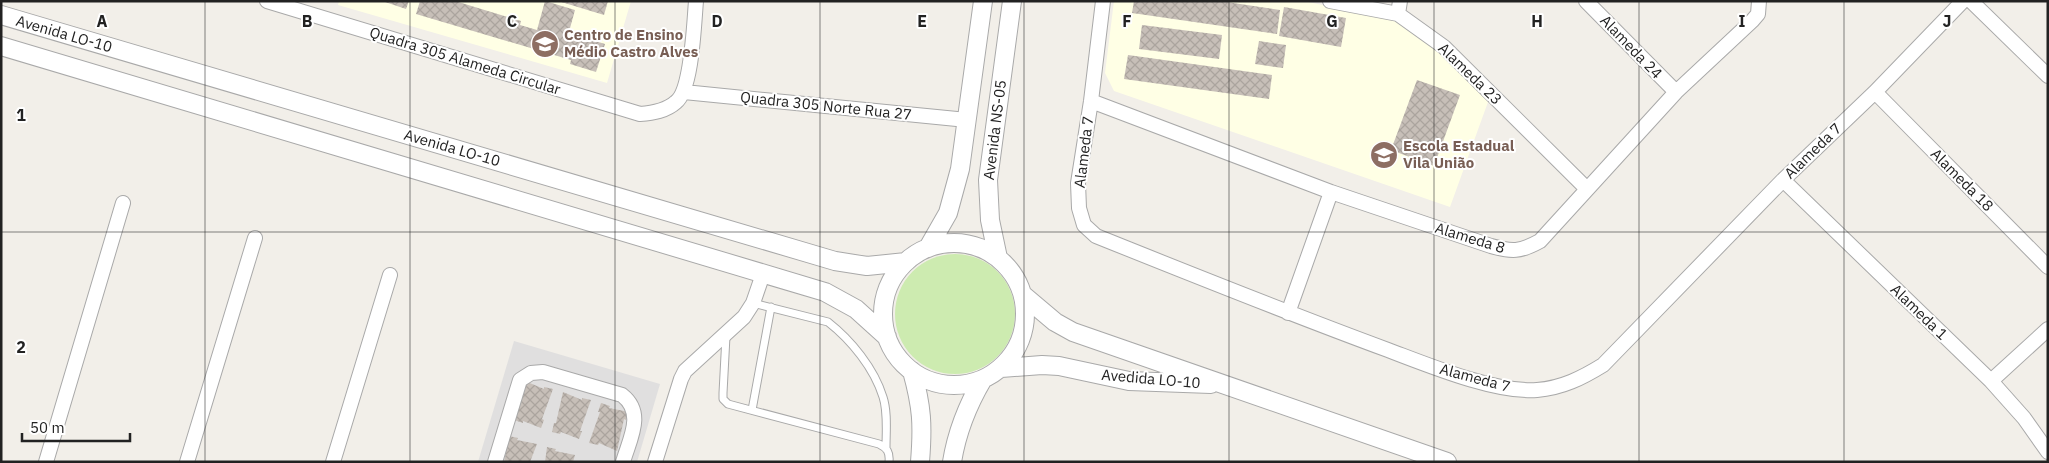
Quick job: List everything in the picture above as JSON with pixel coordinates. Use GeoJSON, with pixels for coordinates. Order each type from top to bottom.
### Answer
{"type":"FeatureCollection","features":[{"type":"Feature","properties":{"kind":"street","name":"Quadra 305 Alameda Circular"},"geometry":{"type":"LineString","coordinates":[[267,1],[640,114],[663,110],[677,102],[684,92]]}},
{"type":"Feature","properties":{"kind":"street"},"geometry":{"type":"LineString","coordinates":[[684,92],[689,67],[696,1]]}},
{"type":"Feature","properties":{"kind":"street","name":"Avenida NS-05"},"geometry":{"type":"LineString","coordinates":[[928,248],[952,203],[960,169],[982,1]]}},
{"type":"Feature","properties":{"kind":"street","name":"Avenida NS-05"},"geometry":{"type":"LineString","coordinates":[[998,258],[990,220],[988,184],[1012,1]]}},
{"type":"Feature","properties":{"kind":"street","name":"Alameda 7"},"geometry":{"type":"LineString","coordinates":[[1103,1],[1091,101],[1078,183],[1079,208],[1084,225],[1096,236],[1288,313],[1442,370],[1504,388],[1536,390],[1580,380],[1603,364],[1783,180],[1875,92],[1963,1]]}},
{"type":"Feature","properties":{"kind":"street","name":"Alameda 23"},"geometry":{"type":"LineString","coordinates":[[1330,1],[1399,8],[1444,48],[1587,189]]}},
{"type":"Feature","properties":{"kind":"street","name":"Alameda 24"},"geometry":{"type":"LineString","coordinates":[[1586,1],[1676,92]]}},
{"type":"Feature","properties":{"kind":"street","name":"Alameda 8"},"geometry":{"type":"LineString","coordinates":[[1091,101],[1331,192],[1491,246],[1514,251],[1530,247],[1540,241],[1676,92],[1752,21],[1758,14],[1759,1]]}},
{"type":"Feature","properties":{"kind":"street"},"geometry":{"type":"LineString","coordinates":[[1971,1],[2048,76]]}},
{"type":"Feature","properties":{"kind":"street","name":"Avenida LO-10"},"geometry":{"type":"LineString","coordinates":[[1,15],[834,261],[868,266],[883,266],[906,262]]}},
{"type":"Feature","properties":{"kind":"street","name":"Avenida LO-10"},"geometry":{"type":"LineString","coordinates":[[1,46],[836,297],[865,316],[887,337]]}},
{"type":"Feature","properties":{"kind":"street","name":"Quadra 305 Norte Rua 27"},"geometry":{"type":"LineString","coordinates":[[684,92],[967,120]]}},
{"type":"Feature","properties":{"kind":"street","name":"Alameda 18"},"geometry":{"type":"LineString","coordinates":[[1875,92],[2048,268]]}},
{"type":"Feature","properties":{"kind":"street","name":"Alameda 1"},"geometry":{"type":"LineString","coordinates":[[1783,180],[1991,381],[2024,418],[2048,452]]}},
{"type":"Feature","properties":{"kind":"street"},"geometry":{"type":"LineString","coordinates":[[1288,313],[1331,192]]}},
{"type":"Feature","properties":{"kind":"street"},"geometry":{"type":"LineString","coordinates":[[46,462],[123,203]]}},
{"type":"Feature","properties":{"kind":"street"},"geometry":{"type":"LineString","coordinates":[[187,462],[255,238]]}},
{"type":"Feature","properties":{"kind":"street","name":"Avenida NS-05"},"geometry":{"type":"LineString","coordinates":[[960,243],[983,249],[998,258],[1014,274],[1024,295],[1026,319],[1023,335],[1017,349],[1001,368],[983,379],[964,384],[943,384],[924,378],[912,371],[897,356],[887,337],[883,316],[886,293],[892,280],[906,262],[928,248],[942,244],[960,243]]}},
{"type":"Feature","properties":{"kind":"street"},"geometry":{"type":"LineString","coordinates":[[655,462],[681,379],[694,362],[744,317],[753,303],[763,274]]}},
{"type":"Feature","properties":{"kind":"street"},"geometry":{"type":"LineString","coordinates":[[332,462],[390,275]]}},
{"type":"Feature","properties":{"kind":"street","name":"Avedida LO-10"},"geometry":{"type":"LineString","coordinates":[[1024,295],[1048,316],[1068,329],[1447,462]]}},
{"type":"Feature","properties":{"kind":"street"},"geometry":{"type":"LineString","coordinates":[[1991,381],[2048,328]]}},
{"type":"Feature","properties":{"kind":"street","name":"Avedida LO-10"},"geometry":{"type":"LineString","coordinates":[[1001,368],[1034,364],[1050,365],[1115,379],[1208,384],[1242,389]]}},
{"type":"Feature","properties":{"kind":"street","name":"Avenida NS-05"},"geometry":{"type":"LineString","coordinates":[[912,371],[920,398],[923,421],[920,462]]}},
{"type":"Feature","properties":{"kind":"street"},"geometry":{"type":"LineString","coordinates":[[495,462],[520,380],[531,372],[543,372],[622,395],[630,401],[634,408],[635,417],[623,462]]}},
{"type":"Feature","properties":{"kind":"street","name":"Avenida NS-05"},"geometry":{"type":"LineString","coordinates":[[952,462],[961,423],[983,379]]}},
{"type":"Feature","properties":{"kind":"lane"},"geometry":{"type":"LineString","coordinates":[[753,303],[828,322],[838,330],[867,364],[884,397],[886,448],[890,455],[889,462]]}},
{"type":"Feature","properties":{"kind":"lane"},"geometry":{"type":"LineString","coordinates":[[752,410],[771,307]]}},
{"type":"Feature","properties":{"kind":"lane"},"geometry":{"type":"LineString","coordinates":[[726,333],[723,399],[728,404],[789,422],[879,444],[886,448]]}},
{"type":"Feature","properties":{"kind":"shaded area","name":"Centro de Ensino Médio Castro Alves"},"geometry":{"type":"Polygon","coordinates":[[[339,1],[631,1],[607,83],[338,5],[339,1]]]}},
{"type":"Feature","properties":{"kind":"shaded area","name":"Escola Estadual Vila União"},"geometry":{"type":"Polygon","coordinates":[[[1114,1],[1303,1],[1397,20],[1440,52],[1488,102],[1450,207],[1114,91],[1105,73],[1114,1]]]}},
{"type":"Feature","properties":{"kind":"shaded area"},"geometry":{"type":"Polygon","coordinates":[[[514,341],[660,384],[637,462],[478,462],[514,341]]]}},
{"type":"Feature","properties":{"kind":"green space"},"geometry":{"type":"Polygon","coordinates":[[[955,254],[978,258],[998,271],[1011,291],[1015,314],[1011,337],[998,357],[978,370],[955,374],[932,370],[912,357],[899,337],[895,314],[899,291],[912,271],[932,258],[955,254]]]}},
{"type":"Feature","properties":{"kind":"building"},"geometry":{"type":"Polygon","coordinates":[[[382,1],[409,1],[406,9],[382,1]]]}},
{"type":"Feature","properties":{"kind":"building"},"geometry":{"type":"Polygon","coordinates":[[[420,1],[455,1],[521,21],[520,25],[537,30],[545,1],[575,10],[567,39],[577,41],[578,36],[605,44],[596,72],[570,64],[571,60],[416,14],[420,1]]]}},
{"type":"Feature","properties":{"kind":"building"},"geometry":{"type":"Polygon","coordinates":[[[558,1],[608,1],[604,15],[558,1]]]}},
{"type":"Feature","properties":{"kind":"building"},"geometry":{"type":"Polygon","coordinates":[[[1134,1],[1220,1],[1280,10],[1277,34],[1132,13],[1134,1]]]}},
{"type":"Feature","properties":{"kind":"building"},"geometry":{"type":"Polygon","coordinates":[[[1284,7],[1346,18],[1341,47],[1279,36],[1284,7]]]}},
{"type":"Feature","properties":{"kind":"building"},"geometry":{"type":"Polygon","coordinates":[[[1142,25],[1222,35],[1219,59],[1139,49],[1142,25]]]}},
{"type":"Feature","properties":{"kind":"building"},"geometry":{"type":"Polygon","coordinates":[[[1259,41],[1286,45],[1283,68],[1255,64],[1259,41]]]}},
{"type":"Feature","properties":{"kind":"building"},"geometry":{"type":"Polygon","coordinates":[[[1128,55],[1272,75],[1269,99],[1124,79],[1128,55]]]}},
{"type":"Feature","properties":{"kind":"building"},"geometry":{"type":"Polygon","coordinates":[[[1417,80],[1460,95],[1434,166],[1391,150],[1417,80]]]}},
{"type":"Feature","properties":{"kind":"building"},"geometry":{"type":"Polygon","coordinates":[[[525,381],[544,389],[544,387],[553,389],[542,419],[544,420],[541,428],[523,421],[523,423],[514,420],[516,412],[518,412],[525,381]]]}},
{"type":"Feature","properties":{"kind":"building"},"geometry":{"type":"Polygon","coordinates":[[[563,392],[582,400],[582,398],[591,400],[579,439],[561,432],[560,434],[552,432],[563,392]]]}},
{"type":"Feature","properties":{"kind":"building"},"geometry":{"type":"Polygon","coordinates":[[[601,403],[610,406],[609,408],[629,412],[626,420],[624,419],[617,451],[599,443],[598,445],[589,443],[600,412],[598,412],[601,403]]]}},
{"type":"Feature","properties":{"kind":"building"},"geometry":{"type":"Polygon","coordinates":[[[509,436],[518,438],[517,440],[537,444],[530,462],[504,462],[509,436]]]}},
{"type":"Feature","properties":{"kind":"building"},"geometry":{"type":"Polygon","coordinates":[[[547,447],[556,449],[555,451],[575,455],[573,462],[545,462],[547,447]]]}},
{"type":"Feature","properties":{"kind":"place","name":"Centro de Ensino Médio Castro Alves"},"geometry":{"type":"Point","coordinates":[545,44]}},
{"type":"Feature","properties":{"kind":"place","name":"Escola Estadual Vila União"},"geometry":{"type":"Point","coordinates":[1384,155]}}]}
